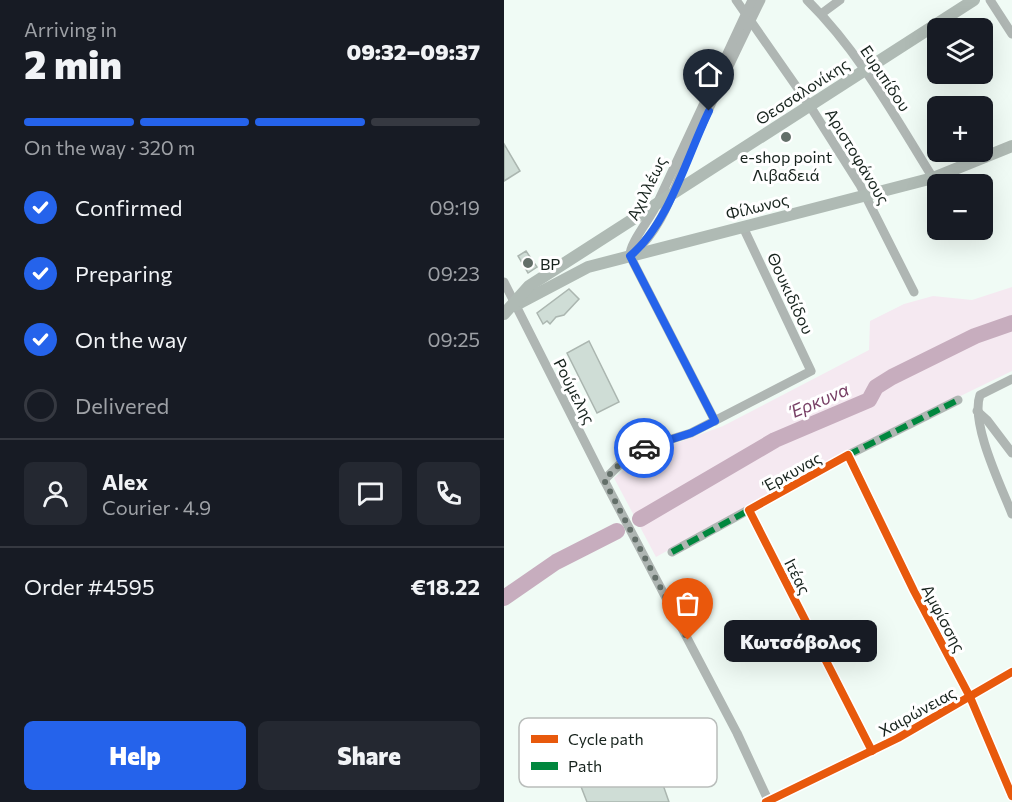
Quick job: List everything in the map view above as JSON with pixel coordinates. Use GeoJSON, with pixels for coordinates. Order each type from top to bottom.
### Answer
{"type":"FeatureCollection","features":[{"type":"Feature","properties":{"kind":"main road","name":"Θεσσαλονίκης"},"geometry":{"type":"LineString","coordinates":[[504,315],[529,286],[974,0]]}},
{"type":"Feature","properties":{"kind":"main road","name":"Φίλωνος"},"geometry":{"type":"LineString","coordinates":[[943,174],[1012,146]]}},
{"type":"Feature","properties":{"kind":"main road","name":"Φίλωνος"},"geometry":{"type":"LineString","coordinates":[[509,307],[535,296],[579,270],[927,180]]}},
{"type":"Feature","properties":{"kind":"street","name":"Αριστοφάνους"},"geometry":{"type":"LineString","coordinates":[[736,0],[810,106],[866,195],[914,292]]}},
{"type":"Feature","properties":{"kind":"street","name":"Αχιλλέως"},"geometry":{"type":"LineString","coordinates":[[630,256],[656,227],[673,194],[748,17],[752,0]]}},
{"type":"Feature","properties":{"kind":"street","name":"Αχιλλέως"},"geometry":{"type":"LineString","coordinates":[[630,256],[630,247],[647,224],[748,17],[761,0]]}},
{"type":"Feature","properties":{"kind":"street","name":"Ευριπίδου"},"geometry":{"type":"LineString","coordinates":[[807,0],[821,14],[865,70],[930,174]]}},
{"type":"Feature","properties":{"kind":"street"},"geometry":{"type":"LineString","coordinates":[[821,14],[840,0]]}},
{"type":"Feature","properties":{"kind":"street"},"geometry":{"type":"LineString","coordinates":[[990,0],[1012,34]]}},
{"type":"Feature","properties":{"kind":"street","name":"Θουκιδίδου"},"geometry":{"type":"LineString","coordinates":[[715,421],[811,371],[743,227]]}},
{"type":"Feature","properties":{"kind":"street"},"geometry":{"type":"LineString","coordinates":[[604,480],[626,458],[646,447],[691,433],[715,421],[630,256]]}},
{"type":"Feature","properties":{"kind":"street","name":"Ρούμελης"},"geometry":{"type":"LineString","coordinates":[[504,282],[509,307],[604,480],[717,695],[769,802]]}},
{"type":"Feature","properties":{"kind":"street"},"geometry":{"type":"LineString","coordinates":[[1012,379],[980,395],[977,411],[980,429],[1012,514]]}},
{"type":"Feature","properties":{"kind":"street","name":"Έρκυνας"},"geometry":{"type":"LineString","coordinates":[[672,552],[848,455],[958,399]]}},
{"type":"Feature","properties":{"kind":"street"},"geometry":{"type":"LineString","coordinates":[[977,411],[987,420],[1012,453]]}},
{"type":"Feature","properties":{"kind":"street","name":"Αμφίσσης"},"geometry":{"type":"LineString","coordinates":[[848,455],[914,591],[970,697],[1012,796]]}},
{"type":"Feature","properties":{"kind":"street","name":"Ιτέας"},"geometry":{"type":"LineString","coordinates":[[749,510],[872,751]]}},
{"type":"Feature","properties":{"kind":"street","name":"Χαιρώνειας"},"geometry":{"type":"LineString","coordinates":[[769,802],[872,751],[1012,672]]}},
{"type":"Feature","properties":{"kind":"shaded area"},"geometry":{"type":"Polygon","coordinates":[[[1012,287],[1012,371],[845,452],[656,557],[614,478],[639,457],[723,426],[869,350],[870,321],[904,304],[933,296],[972,300],[1012,287]]]}},
{"type":"Feature","properties":{"kind":"building"},"geometry":{"type":"Polygon","coordinates":[[[504,144],[520,171],[504,181],[504,144]]]}},
{"type":"Feature","properties":{"kind":"building"},"geometry":{"type":"Polygon","coordinates":[[[526,251],[537,267],[528,273],[518,256],[526,251]]]}},
{"type":"Feature","properties":{"kind":"building"},"geometry":{"type":"Polygon","coordinates":[[[569,289],[579,299],[564,315],[556,317],[550,324],[547,321],[543,324],[537,313],[569,289]]]}},
{"type":"Feature","properties":{"kind":"building"},"geometry":{"type":"Polygon","coordinates":[[[589,341],[619,402],[597,413],[567,353],[589,341]]]}},
{"type":"Feature","properties":{"kind":"building"},"geometry":{"type":"Polygon","coordinates":[[[581,787],[664,787],[669,802],[587,802],[581,787]]]}},
{"type":"Feature","properties":{"kind":"waterway","name":"Έρκυνα"},"geometry":{"type":"LineString","coordinates":[[640,519],[775,440],[869,400],[876,387],[892,377],[975,336],[1012,323]]}},
{"type":"Feature","properties":{"kind":"waterway","name":"Έρκυνα"},"geometry":{"type":"LineString","coordinates":[[504,598],[556,562],[617,531]]}},
{"type":"Feature","properties":{"kind":"marked path"},"geometry":{"type":"LineString","coordinates":[[848,455],[958,400]]}},
{"type":"Feature","properties":{"kind":"marked path"},"geometry":{"type":"LineString","coordinates":[[672,552],[749,510]]}},
{"type":"Feature","properties":{"kind":"cycle path"},"geometry":{"type":"LineString","coordinates":[[872,751],[749,510],[848,455],[914,591],[970,697],[1012,796]]}},
{"type":"Feature","properties":{"kind":"cycle path"},"geometry":{"type":"LineString","coordinates":[[766,802],[898,738],[1012,672]]}},
{"type":"Feature","properties":{"kind":"way so far"},"geometry":{"type":"LineString","coordinates":[[644,448],[626,458],[604,480],[688,640]]}},
{"type":"Feature","properties":{"kind":"place","name":"e-shop point Λιβαδειά"},"geometry":{"type":"Point","coordinates":[786,137]}},
{"type":"Feature","properties":{"kind":"place","name":"BP"},"geometry":{"type":"Point","coordinates":[528,263]}},
{"type":"Feature","properties":{"kind":"place","name":"Κωτσόβολος"},"geometry":{"type":"Point","coordinates":[688,640]}},
{"type":"Feature","properties":{"kind":"route"},"geometry":{"type":"LineString","coordinates":[[644,448],[691,433],[715,421],[630,256],[644,242],[662,216],[709,111]]}}]}
